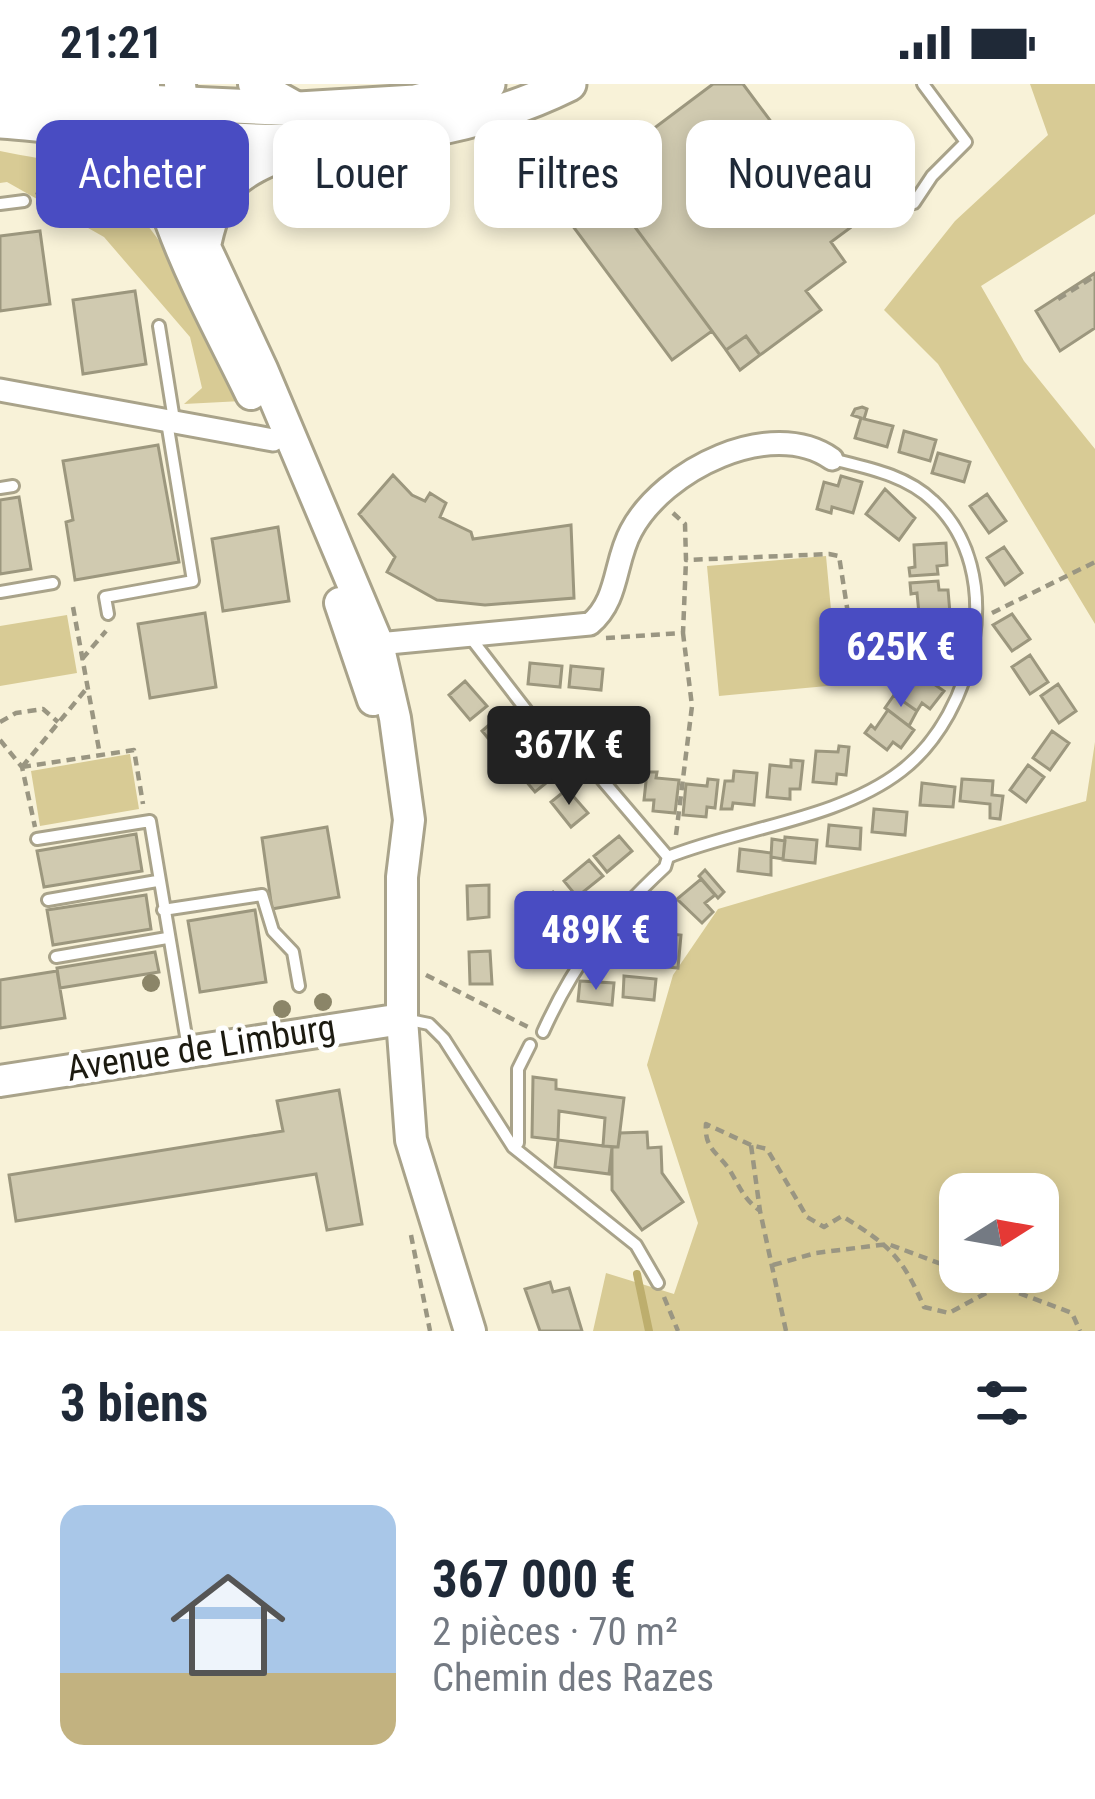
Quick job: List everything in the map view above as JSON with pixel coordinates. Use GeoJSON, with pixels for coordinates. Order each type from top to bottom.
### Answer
{"type":"FeatureCollection","features":[{"type":"Feature","properties":{"kind":"main road"},"geometry":{"type":"LineString","coordinates":[[0,88],[180,94],[299,109],[415,102],[488,84]]}},
{"type":"Feature","properties":{"kind":"main road"},"geometry":{"type":"LineString","coordinates":[[450,126],[507,110],[569,84]]}},
{"type":"Feature","properties":{"kind":"main road"},"geometry":{"type":"LineString","coordinates":[[0,121],[36,124]]}},
{"type":"Feature","properties":{"kind":"street"},"geometry":{"type":"LineString","coordinates":[[254,84],[299,109]]}},
{"type":"Feature","properties":{"kind":"street"},"geometry":{"type":"LineString","coordinates":[[144,93],[158,120]]}},
{"type":"Feature","properties":{"kind":"street"},"geometry":{"type":"LineString","coordinates":[[205,247],[214,206],[224,190],[244,173],[273,159]]}},
{"type":"Feature","properties":{"kind":"street"},"geometry":{"type":"LineString","coordinates":[[171,228],[327,565],[371,694],[402,878]]}},
{"type":"Feature","properties":{"kind":"street"},"geometry":{"type":"LineString","coordinates":[[199,228],[378,644],[395,718],[409,820],[402,878],[402,1019],[411,1140],[470,1331]]}},
{"type":"Feature","properties":{"kind":"street"},"geometry":{"type":"LineString","coordinates":[[0,390],[273,440],[323,516]]}},
{"type":"Feature","properties":{"kind":"street"},"geometry":{"type":"LineString","coordinates":[[378,644],[590,624],[604,613],[630,532],[656,497],[678,478],[740,448],[793,442],[815,447],[832,459]]}},
{"type":"Feature","properties":{"kind":"street"},"geometry":{"type":"LineString","coordinates":[[327,565],[378,644]]}},
{"type":"Feature","properties":{"kind":"street","name":"Avenue de Limburg"},"geometry":{"type":"LineString","coordinates":[[0,1081],[402,1019]]}},
{"type":"Feature","properties":{"kind":"lane"},"geometry":{"type":"LineString","coordinates":[[915,202],[932,176],[967,142],[923,84]]}},
{"type":"Feature","properties":{"kind":"lane"},"geometry":{"type":"LineString","coordinates":[[0,204],[25,201]]}},
{"type":"Feature","properties":{"kind":"lane"},"geometry":{"type":"LineString","coordinates":[[107,614],[105,597],[193,581],[159,326]]}},
{"type":"Feature","properties":{"kind":"lane"},"geometry":{"type":"LineString","coordinates":[[668,857],[871,790],[902,771],[923,750],[960,692],[973,658],[978,616],[956,530],[934,501],[908,483],[832,459]]}},
{"type":"Feature","properties":{"kind":"lane"},"geometry":{"type":"LineString","coordinates":[[0,592],[53,583]]}},
{"type":"Feature","properties":{"kind":"lane"},"geometry":{"type":"LineString","coordinates":[[470,637],[527,712],[593,770],[668,857]]}},
{"type":"Feature","properties":{"kind":"lane"},"geometry":{"type":"LineString","coordinates":[[38,839],[150,821],[188,1051]]}},
{"type":"Feature","properties":{"kind":"lane"},"geometry":{"type":"LineString","coordinates":[[537,1030],[615,912],[665,867],[668,857]]}},
{"type":"Feature","properties":{"kind":"lane"},"geometry":{"type":"LineString","coordinates":[[48,900],[158,881]]}},
{"type":"Feature","properties":{"kind":"lane"},"geometry":{"type":"LineString","coordinates":[[163,910],[262,895],[273,931],[293,952],[299,986]]}},
{"type":"Feature","properties":{"kind":"lane"},"geometry":{"type":"LineString","coordinates":[[56,957],[167,938]]}},
{"type":"Feature","properties":{"kind":"lane"},"geometry":{"type":"LineString","coordinates":[[402,1019],[429,1024],[444,1039],[513,1148],[636,1245],[658,1282]]}},
{"type":"Feature","properties":{"kind":"lane"},"geometry":{"type":"LineString","coordinates":[[513,1148],[518,1143],[518,1069],[530,1045]]}},
{"type":"Feature","properties":{"kind":"path"},"geometry":{"type":"LineString","coordinates":[[25,201],[36,195]]}},
{"type":"Feature","properties":{"kind":"path"},"geometry":{"type":"LineString","coordinates":[[1058,299],[1095,276]]}},
{"type":"Feature","properties":{"kind":"path"},"geometry":{"type":"LineString","coordinates":[[656,497],[685,524],[683,633],[692,706],[676,840],[668,857]]}},
{"type":"Feature","properties":{"kind":"path"},"geometry":{"type":"LineString","coordinates":[[686,560],[839,556],[849,620],[882,626],[997,611],[1095,562]]}},
{"type":"Feature","properties":{"kind":"path"},"geometry":{"type":"LineString","coordinates":[[74,607],[100,755]]}},
{"type":"Feature","properties":{"kind":"path"},"geometry":{"type":"LineString","coordinates":[[82,659],[110,627],[107,614]]}},
{"type":"Feature","properties":{"kind":"path"},"geometry":{"type":"LineString","coordinates":[[590,624],[602,638],[683,633]]}},
{"type":"Feature","properties":{"kind":"path"},"geometry":{"type":"LineString","coordinates":[[22,767],[87,687]]}},
{"type":"Feature","properties":{"kind":"path"},"geometry":{"type":"LineString","coordinates":[[0,722],[16,713],[43,709],[58,722]]}},
{"type":"Feature","properties":{"kind":"path"},"geometry":{"type":"LineString","coordinates":[[0,740],[22,767],[38,839]]}},
{"type":"Feature","properties":{"kind":"path"},"geometry":{"type":"LineString","coordinates":[[22,767],[134,750],[144,808],[150,808]]}},
{"type":"Feature","properties":{"kind":"path"},"geometry":{"type":"LineString","coordinates":[[402,974],[426,975],[537,1030]]}},
{"type":"Feature","properties":{"kind":"path"},"geometry":{"type":"LineString","coordinates":[[760,1211],[741,1197],[725,1163],[712,1152],[705,1138],[706,1124],[767,1149],[807,1217],[824,1227],[842,1216],[888,1244],[939,1264]]}},
{"type":"Feature","properties":{"kind":"path"},"geometry":{"type":"LineString","coordinates":[[751,1145],[786,1331]]}},
{"type":"Feature","properties":{"kind":"path"},"geometry":{"type":"LineString","coordinates":[[410,1229],[430,1331]]}},
{"type":"Feature","properties":{"kind":"path"},"geometry":{"type":"LineString","coordinates":[[773,1264],[816,1252],[888,1244]]}},
{"type":"Feature","properties":{"kind":"path"},"geometry":{"type":"LineString","coordinates":[[888,1244],[923,1307],[949,1313],[986,1293]]}},
{"type":"Feature","properties":{"kind":"path"},"geometry":{"type":"LineString","coordinates":[[658,1282],[678,1331]]}},
{"type":"Feature","properties":{"kind":"path"},"geometry":{"type":"LineString","coordinates":[[1019,1293],[1072,1312],[1080,1331]]}},
{"type":"Feature","properties":{"kind":"shaded area"},"geometry":{"type":"Polygon","coordinates":[[[1030,84],[1095,84],[1095,214],[981,286],[1024,361],[1095,449],[1095,624],[938,364],[884,310],[955,221],[1048,135],[1030,84]]]}},
{"type":"Feature","properties":{"kind":"shaded area"},"geometry":{"type":"Polygon","coordinates":[[[0,151],[36,158],[36,198],[7,182],[0,183],[0,151]]]}},
{"type":"Feature","properties":{"kind":"shaded area"},"geometry":{"type":"Polygon","coordinates":[[[88,228],[149,228],[196,304],[242,401],[184,404],[202,388],[190,337],[104,237],[88,228]]]}},
{"type":"Feature","properties":{"kind":"shaded area"},"geometry":{"type":"Polygon","coordinates":[[[826,556],[838,685],[719,696],[707,566],[826,556]]]}},
{"type":"Feature","properties":{"kind":"shaded area"},"geometry":{"type":"Polygon","coordinates":[[[67,615],[77,673],[0,686],[0,626],[67,615]]]}},
{"type":"Feature","properties":{"kind":"shaded area"},"geometry":{"type":"Polygon","coordinates":[[[1095,742],[1095,1331],[593,1331],[606,1273],[674,1294],[698,1223],[647,1065],[673,975],[718,909],[1086,801],[1095,742]]]}},
{"type":"Feature","properties":{"kind":"shaded area"},"geometry":{"type":"Polygon","coordinates":[[[130,754],[139,809],[40,826],[31,771],[130,754]]]}},
{"type":"Feature","properties":{"kind":"building"},"geometry":{"type":"Polygon","coordinates":[[[713,84],[743,84],[770,120],[686,120],[686,228],[850,228],[831,242],[845,262],[806,291],[821,310],[760,355],[746,336],[726,350],[636,228],[662,228],[662,122],[713,84]]]}},
{"type":"Feature","properties":{"kind":"building"},"geometry":{"type":"Polygon","coordinates":[[[574,228],[636,228],[712,331],[672,360],[574,228]]]}},
{"type":"Feature","properties":{"kind":"building"},"geometry":{"type":"Polygon","coordinates":[[[40,231],[50,304],[0,311],[0,236],[40,231]]]}},
{"type":"Feature","properties":{"kind":"building"},"geometry":{"type":"Polygon","coordinates":[[[1095,273],[1095,328],[1060,351],[1036,311],[1095,273]]]}},
{"type":"Feature","properties":{"kind":"building"},"geometry":{"type":"Polygon","coordinates":[[[135,291],[146,364],[83,374],[73,300],[135,291]]]}},
{"type":"Feature","properties":{"kind":"building"},"geometry":{"type":"Polygon","coordinates":[[[746,336],[760,355],[740,370],[726,350],[746,336]]]}},
{"type":"Feature","properties":{"kind":"building"},"geometry":{"type":"Polygon","coordinates":[[[862,407],[867,409],[864,419],[893,426],[887,447],[855,438],[861,418],[852,415],[862,407]]]}},
{"type":"Feature","properties":{"kind":"building"},"geometry":{"type":"Polygon","coordinates":[[[904,431],[936,440],[930,461],[899,452],[904,431]]]}},
{"type":"Feature","properties":{"kind":"building"},"geometry":{"type":"Polygon","coordinates":[[[158,445],[179,562],[75,580],[66,522],[73,520],[63,461],[158,445]]]}},
{"type":"Feature","properties":{"kind":"building"},"geometry":{"type":"Polygon","coordinates":[[[938,453],[970,462],[964,482],[932,473],[938,453]]]}},
{"type":"Feature","properties":{"kind":"building"},"geometry":{"type":"Polygon","coordinates":[[[393,475],[412,495],[425,501],[430,493],[446,503],[440,517],[471,532],[473,539],[571,525],[574,598],[485,605],[437,600],[387,572],[395,557],[359,514],[393,475]]]}},
{"type":"Feature","properties":{"kind":"building"},"geometry":{"type":"Polygon","coordinates":[[[841,476],[862,482],[853,513],[832,507],[831,513],[817,509],[824,482],[838,486],[841,476]]]}},
{"type":"Feature","properties":{"kind":"building"},"geometry":{"type":"Polygon","coordinates":[[[885,489],[915,518],[899,540],[866,514],[885,489]]]}},
{"type":"Feature","properties":{"kind":"building"},"geometry":{"type":"Polygon","coordinates":[[[987,494],[1006,521],[989,533],[970,506],[987,494]]]}},
{"type":"Feature","properties":{"kind":"building"},"geometry":{"type":"Polygon","coordinates":[[[19,497],[31,569],[0,574],[0,500],[19,497]]]}},
{"type":"Feature","properties":{"kind":"building"},"geometry":{"type":"Polygon","coordinates":[[[278,527],[289,601],[223,611],[212,539],[278,527]]]}},
{"type":"Feature","properties":{"kind":"building"},"geometry":{"type":"Polygon","coordinates":[[[946,543],[947,565],[937,566],[938,574],[910,576],[909,568],[915,567],[914,545],[946,543]]]}},
{"type":"Feature","properties":{"kind":"building"},"geometry":{"type":"Polygon","coordinates":[[[1004,547],[1022,573],[1005,585],[987,558],[1004,547]]]}},
{"type":"Feature","properties":{"kind":"building"},"geometry":{"type":"Polygon","coordinates":[[[938,581],[939,590],[948,590],[950,613],[919,614],[917,593],[911,594],[910,583],[938,581]]]}},
{"type":"Feature","properties":{"kind":"building"},"geometry":{"type":"Polygon","coordinates":[[[205,613],[216,687],[150,698],[138,624],[205,613]]]}},
{"type":"Feature","properties":{"kind":"building"},"geometry":{"type":"Polygon","coordinates":[[[1012,614],[1030,639],[1012,651],[993,625],[1012,614]]]}},
{"type":"Feature","properties":{"kind":"building"},"geometry":{"type":"Polygon","coordinates":[[[952,621],[954,644],[944,645],[945,654],[916,656],[915,646],[922,646],[921,624],[952,621]]]}},
{"type":"Feature","properties":{"kind":"building"},"geometry":{"type":"Polygon","coordinates":[[[1030,655],[1048,682],[1030,694],[1012,667],[1030,655]]]}},
{"type":"Feature","properties":{"kind":"building"},"geometry":{"type":"Polygon","coordinates":[[[530,663],[562,666],[560,687],[528,684],[530,663]]]}},
{"type":"Feature","properties":{"kind":"building"},"geometry":{"type":"Polygon","coordinates":[[[571,666],[603,669],[601,690],[569,687],[571,666]]]}},
{"type":"Feature","properties":{"kind":"building"},"geometry":{"type":"Polygon","coordinates":[[[918,673],[944,691],[930,709],[922,703],[917,711],[894,695],[900,687],[904,691],[918,673]]]}},
{"type":"Feature","properties":{"kind":"building"},"geometry":{"type":"Polygon","coordinates":[[[465,681],[487,706],[470,720],[449,695],[465,681]]]}},
{"type":"Feature","properties":{"kind":"building"},"geometry":{"type":"Polygon","coordinates":[[[1058,684],[1076,711],[1059,723],[1041,696],[1058,684]]]}},
{"type":"Feature","properties":{"kind":"building"},"geometry":{"type":"Polygon","coordinates":[[[894,695],[917,711],[909,726],[885,708],[894,695]]]}},
{"type":"Feature","properties":{"kind":"building"},"geometry":{"type":"Polygon","coordinates":[[[888,710],[914,730],[901,748],[893,742],[887,750],[865,733],[871,725],[875,729],[888,710]]]}},
{"type":"Feature","properties":{"kind":"building"},"geometry":{"type":"Polygon","coordinates":[[[497,718],[519,742],[503,756],[482,731],[497,718]]]}},
{"type":"Feature","properties":{"kind":"building"},"geometry":{"type":"Polygon","coordinates":[[[604,723],[636,723],[633,765],[611,763],[611,752],[602,752],[604,723]]]}},
{"type":"Feature","properties":{"kind":"building"},"geometry":{"type":"Polygon","coordinates":[[[1052,731],[1069,743],[1050,770],[1033,758],[1052,731]]]}},
{"type":"Feature","properties":{"kind":"building"},"geometry":{"type":"Polygon","coordinates":[[[839,746],[849,747],[846,775],[837,774],[836,784],[813,782],[816,751],[838,752],[839,746]]]}},
{"type":"Feature","properties":{"kind":"building"},"geometry":{"type":"Polygon","coordinates":[[[530,754],[551,779],[535,792],[514,767],[530,754]]]}},
{"type":"Feature","properties":{"kind":"building"},"geometry":{"type":"Polygon","coordinates":[[[791,760],[803,761],[800,789],[790,789],[790,799],[767,797],[770,765],[791,767],[791,760]]]}},
{"type":"Feature","properties":{"kind":"building"},"geometry":{"type":"Polygon","coordinates":[[[1028,765],[1044,777],[1026,802],[1010,790],[1028,765]]]}},
{"type":"Feature","properties":{"kind":"building"},"geometry":{"type":"Polygon","coordinates":[[[734,771],[757,773],[754,805],[733,803],[732,809],[721,809],[725,781],[733,781],[734,771]]]}},
{"type":"Feature","properties":{"kind":"building"},"geometry":{"type":"Polygon","coordinates":[[[647,772],[657,772],[656,778],[679,780],[675,813],[653,811],[654,800],[644,800],[647,772]]]}},
{"type":"Feature","properties":{"kind":"building"},"geometry":{"type":"Polygon","coordinates":[[[708,779],[718,780],[715,808],[707,807],[706,817],[683,815],[686,784],[707,786],[708,779]]]}},
{"type":"Feature","properties":{"kind":"building"},"geometry":{"type":"Polygon","coordinates":[[[962,779],[993,781],[992,795],[1003,796],[1000,819],[990,818],[990,804],[960,801],[962,779]]]}},
{"type":"Feature","properties":{"kind":"building"},"geometry":{"type":"Polygon","coordinates":[[[922,783],[955,787],[953,807],[920,805],[922,783]]]}},
{"type":"Feature","properties":{"kind":"building"},"geometry":{"type":"Polygon","coordinates":[[[567,789],[588,813],[571,827],[551,802],[567,789]]]}},
{"type":"Feature","properties":{"kind":"building"},"geometry":{"type":"Polygon","coordinates":[[[874,809],[907,812],[905,835],[872,832],[874,809]]]}},
{"type":"Feature","properties":{"kind":"building"},"geometry":{"type":"Polygon","coordinates":[[[829,825],[861,828],[860,849],[827,846],[829,825]]]}},
{"type":"Feature","properties":{"kind":"building"},"geometry":{"type":"Polygon","coordinates":[[[327,827],[339,897],[272,909],[262,838],[327,827]]]}},
{"type":"Feature","properties":{"kind":"building"},"geometry":{"type":"Polygon","coordinates":[[[136,834],[142,871],[44,887],[37,851],[136,834]]]}},
{"type":"Feature","properties":{"kind":"building"},"geometry":{"type":"Polygon","coordinates":[[[619,836],[632,851],[607,872],[594,856],[619,836]]]}},
{"type":"Feature","properties":{"kind":"building"},"geometry":{"type":"Polygon","coordinates":[[[785,837],[817,840],[815,863],[783,860],[785,837]]]}},
{"type":"Feature","properties":{"kind":"building"},"geometry":{"type":"Polygon","coordinates":[[[772,839],[785,841],[783,859],[771,857],[772,839]]]}},
{"type":"Feature","properties":{"kind":"building"},"geometry":{"type":"Polygon","coordinates":[[[740,849],[771,853],[771,875],[738,871],[740,849]]]}},
{"type":"Feature","properties":{"kind":"building"},"geometry":{"type":"Polygon","coordinates":[[[589,860],[603,876],[577,897],[564,881],[589,860]]]}},
{"type":"Feature","properties":{"kind":"building"},"geometry":{"type":"Polygon","coordinates":[[[705,870],[724,892],[718,898],[699,876],[705,870]]]}},
{"type":"Feature","properties":{"kind":"building"},"geometry":{"type":"Polygon","coordinates":[[[701,879],[715,895],[705,903],[713,912],[702,923],[677,899],[701,879]]]}},
{"type":"Feature","properties":{"kind":"building"},"geometry":{"type":"Polygon","coordinates":[[[489,885],[489,917],[468,919],[467,886],[489,885]]]}},
{"type":"Feature","properties":{"kind":"building"},"geometry":{"type":"Polygon","coordinates":[[[553,892],[567,908],[542,929],[528,913],[553,892]]]}},
{"type":"Feature","properties":{"kind":"building"},"geometry":{"type":"Polygon","coordinates":[[[146,895],[151,929],[53,945],[47,910],[146,895]]]}},
{"type":"Feature","properties":{"kind":"building"},"geometry":{"type":"Polygon","coordinates":[[[255,910],[266,982],[200,992],[188,921],[255,910]]]}},
{"type":"Feature","properties":{"kind":"building"},"geometry":{"type":"Polygon","coordinates":[[[660,933],[681,935],[678,968],[657,966],[660,933]]]}},
{"type":"Feature","properties":{"kind":"building"},"geometry":{"type":"Polygon","coordinates":[[[490,951],[492,984],[470,984],[469,952],[490,951]]]}},
{"type":"Feature","properties":{"kind":"building"},"geometry":{"type":"Polygon","coordinates":[[[155,952],[159,972],[60,988],[57,968],[155,952]]]}},
{"type":"Feature","properties":{"kind":"building"},"geometry":{"type":"Polygon","coordinates":[[[57,971],[65,1018],[0,1028],[0,980],[57,971]]]}},
{"type":"Feature","properties":{"kind":"building"},"geometry":{"type":"Polygon","coordinates":[[[624,976],[656,979],[654,1000],[623,997],[624,976]]]}},
{"type":"Feature","properties":{"kind":"building"},"geometry":{"type":"Polygon","coordinates":[[[580,981],[614,983],[612,1005],[578,1001],[580,981]]]}},
{"type":"Feature","properties":{"kind":"building"},"geometry":{"type":"Polygon","coordinates":[[[533,1077],[556,1080],[556,1089],[624,1098],[618,1147],[603,1146],[605,1118],[559,1111],[558,1140],[532,1137],[533,1077]]]}},
{"type":"Feature","properties":{"kind":"building"},"geometry":{"type":"Polygon","coordinates":[[[339,1090],[362,1224],[327,1230],[316,1174],[16,1221],[9,1175],[283,1131],[277,1101],[339,1090]]]}},
{"type":"Feature","properties":{"kind":"building"},"geometry":{"type":"Polygon","coordinates":[[[647,1132],[648,1148],[661,1147],[662,1173],[683,1202],[642,1230],[612,1190],[612,1147],[618,1147],[620,1133],[647,1132]]]}},
{"type":"Feature","properties":{"kind":"building"},"geometry":{"type":"Polygon","coordinates":[[[558,1140],[612,1147],[609,1174],[555,1167],[558,1140]]]}},
{"type":"Feature","properties":{"kind":"building"},"geometry":{"type":"Polygon","coordinates":[[[550,1282],[553,1292],[569,1288],[582,1331],[540,1331],[525,1289],[550,1282]]]}},
{"type":"Feature","properties":{"kind":"waterway"},"geometry":{"type":"LineString","coordinates":[[637,1274],[649,1331]]}}]}
